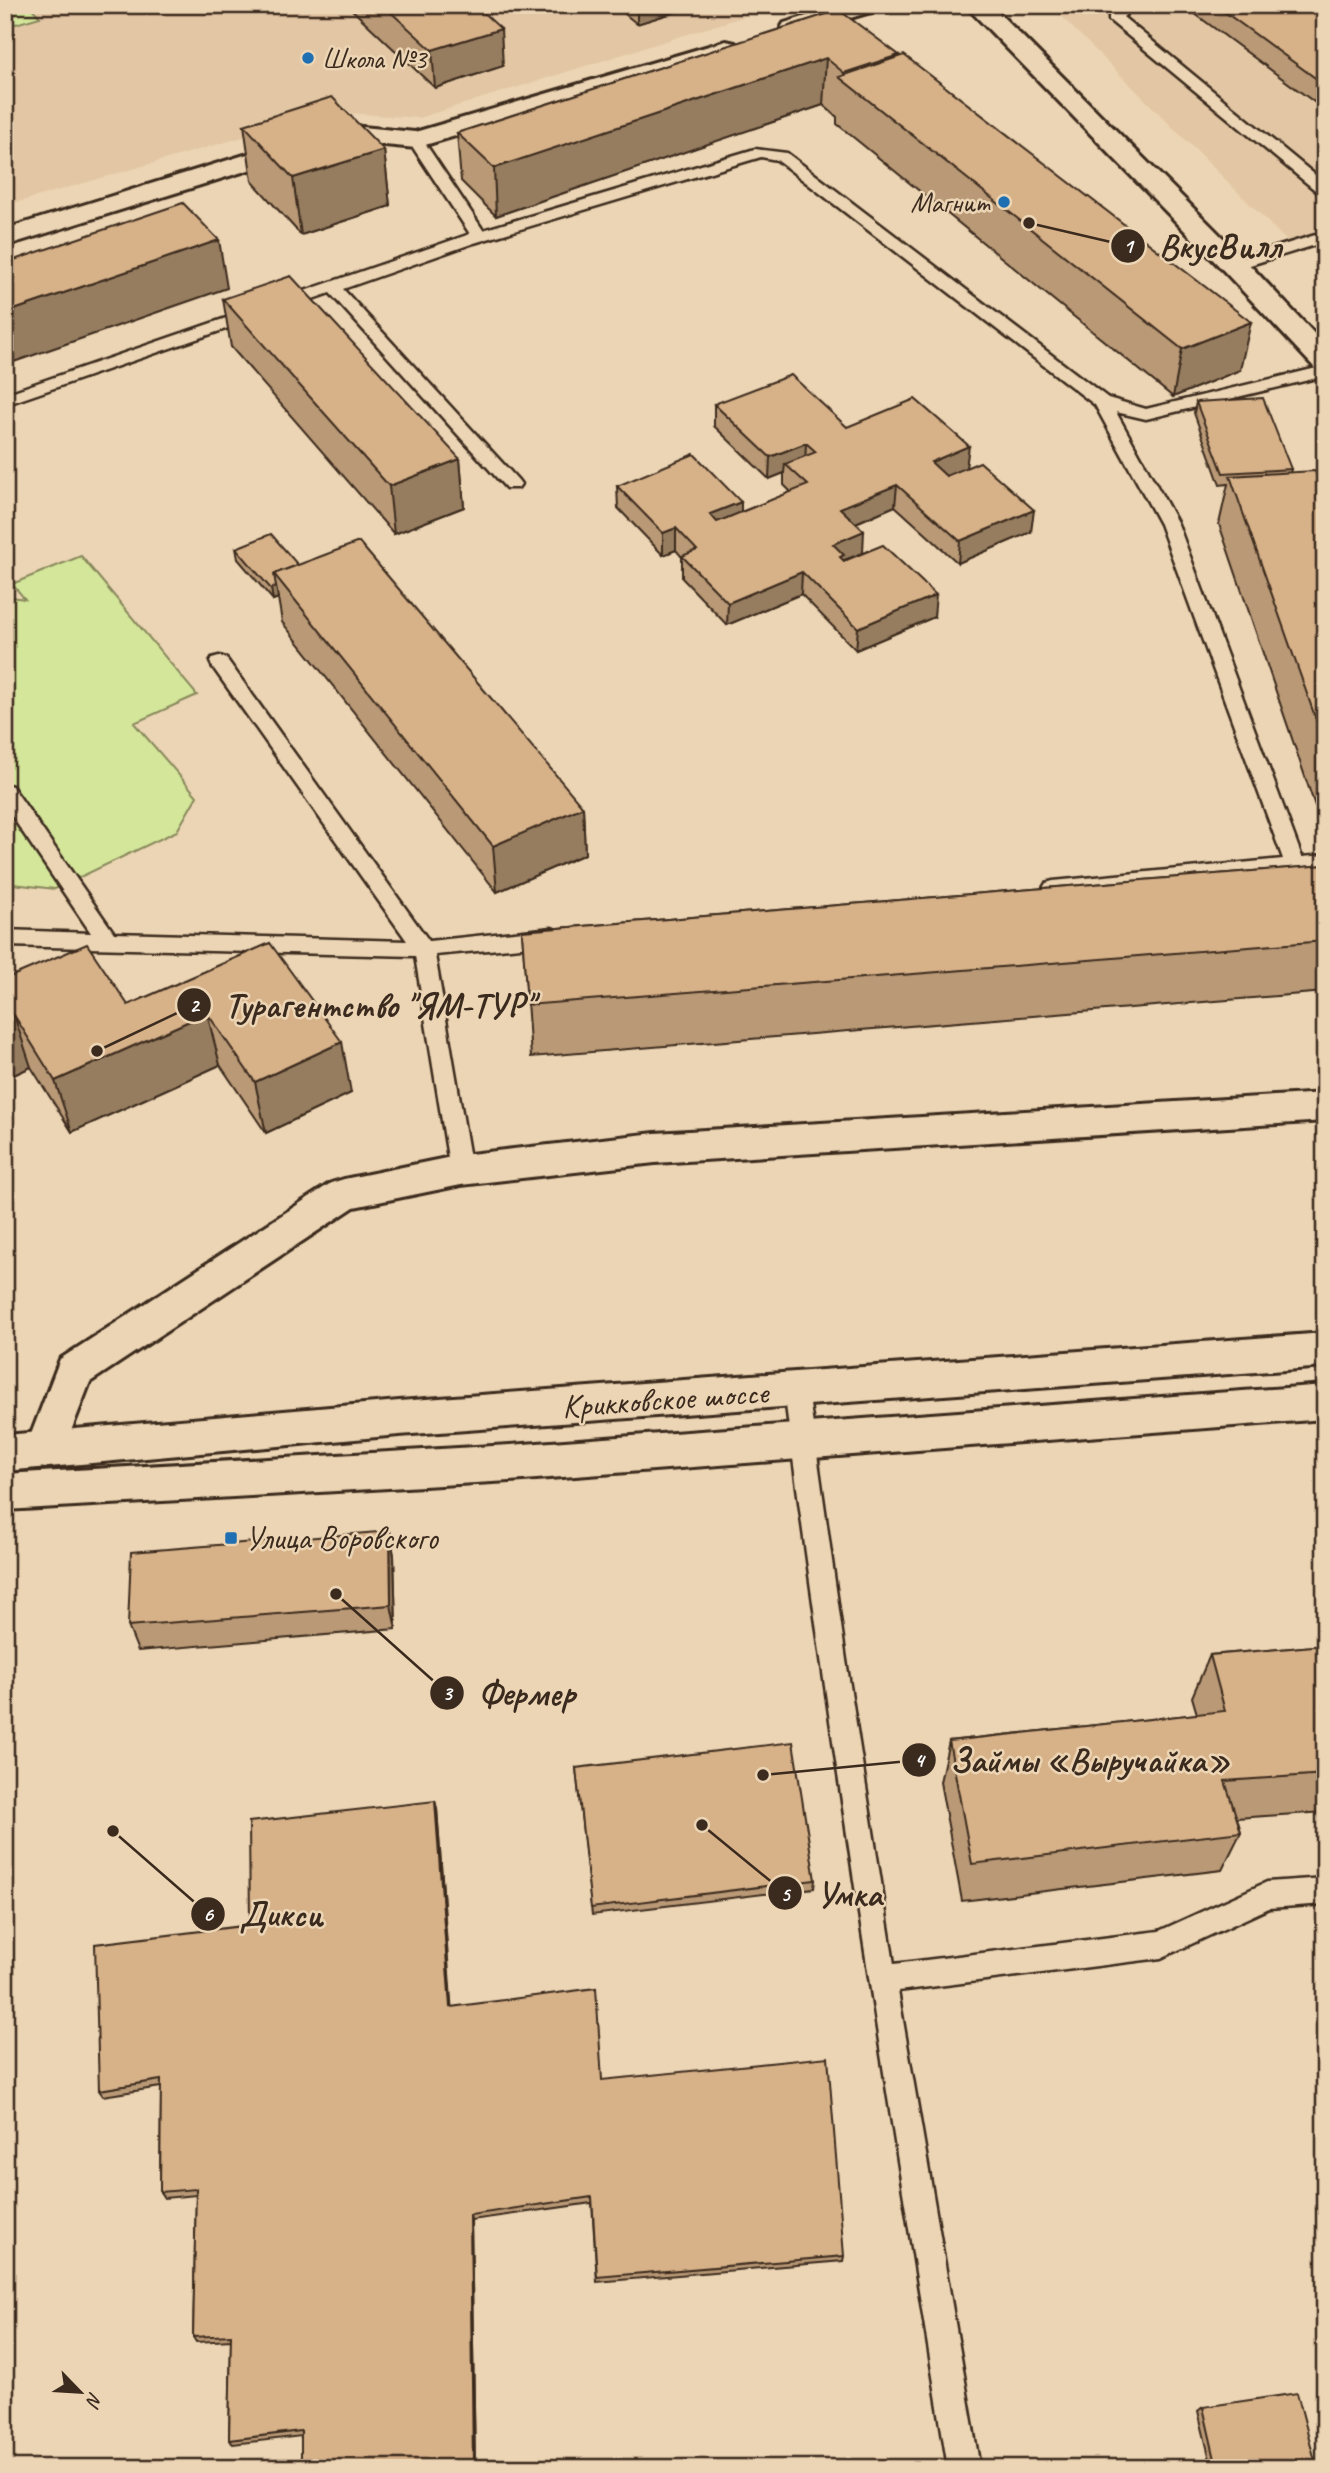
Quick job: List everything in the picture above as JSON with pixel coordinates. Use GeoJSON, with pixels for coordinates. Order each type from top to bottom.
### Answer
{"type":"FeatureCollection","features":[{"type":"Feature","properties":{"kind":"street"},"geometry":{"type":"LineString","coordinates":[[775,33],[869,5]]}},
{"type":"Feature","properties":{"kind":"street"},"geometry":{"type":"LineString","coordinates":[[977,5],[1234,265],[1325,362]]}},
{"type":"Feature","properties":{"kind":"street"},"geometry":{"type":"LineString","coordinates":[[5,238],[341,132],[416,140],[749,41]]}},
{"type":"Feature","properties":{"kind":"street"},"geometry":{"type":"LineString","coordinates":[[25,1451],[74,1371],[344,1194],[461,1170],[655,1148],[1325,1107]]}},
{"type":"Feature","properties":{"kind":"street","name":"Крикковское шоссе"},"geometry":{"type":"LineString","coordinates":[[25,1451],[399,1418],[1325,1350]]}},
{"type":"Feature","properties":{"kind":"street"},"geometry":{"type":"LineString","coordinates":[[5,1492],[497,1464],[1325,1402]]}},
{"type":"Feature","properties":{"kind":"lane"},"geometry":{"type":"LineString","coordinates":[[1129,5],[1114,18],[1325,191]]}},
{"type":"Feature","properties":{"kind":"lane"},"geometry":{"type":"LineString","coordinates":[[416,140],[480,237]]}},
{"type":"Feature","properties":{"kind":"lane"},"geometry":{"type":"LineString","coordinates":[[5,400],[480,237],[761,152],[782,156],[1101,402],[1146,414],[1325,371]]}},
{"type":"Feature","properties":{"kind":"lane"},"geometry":{"type":"LineString","coordinates":[[1234,265],[1325,237]]}},
{"type":"Feature","properties":{"kind":"lane"},"geometry":{"type":"LineString","coordinates":[[333,287],[512,484]]}},
{"type":"Feature","properties":{"kind":"lane"},"geometry":{"type":"LineString","coordinates":[[1101,402],[1169,524],[1294,865]]}},
{"type":"Feature","properties":{"kind":"lane"},"geometry":{"type":"LineString","coordinates":[[219,662],[425,949],[461,1170]]}},
{"type":"Feature","properties":{"kind":"lane"},"geometry":{"type":"LineString","coordinates":[[5,791],[108,942]]}},
{"type":"Feature","properties":{"kind":"lane"},"geometry":{"type":"LineString","coordinates":[[1032,890],[1325,862]]}},
{"type":"Feature","properties":{"kind":"lane"},"geometry":{"type":"LineString","coordinates":[[5,938],[425,949],[576,934]]}},
{"type":"Feature","properties":{"kind":"lane"},"geometry":{"type":"LineString","coordinates":[[796,1390],[824,1605],[882,1979],[964,2468]]}},
{"type":"Feature","properties":{"kind":"lane"},"geometry":{"type":"LineString","coordinates":[[882,1979],[1161,1944],[1267,1895],[1325,1891]]}},
{"type":"Feature","properties":{"kind":"shaded area","name":"Школа №3"},"geometry":{"type":"Polygon","coordinates":[[[5,5],[781,5],[419,118],[330,112],[5,206],[5,5]]]}},
{"type":"Feature","properties":{"kind":"shaded area"},"geometry":{"type":"Polygon","coordinates":[[[1050,5],[1325,5],[1325,235],[1293,247],[1050,5]]]}},
{"type":"Feature","properties":{"kind":"green space"},"geometry":{"type":"Polygon","coordinates":[[[5,5],[29,5],[40,17],[5,27],[5,5]]]}},
{"type":"Feature","properties":{"kind":"green space"},"geometry":{"type":"Polygon","coordinates":[[[81,556],[197,695],[134,723],[197,796],[177,831],[55,889],[5,883],[5,596],[25,599],[12,584],[81,556]]]}},
{"type":"Feature","properties":{"kind":"building"},"geometry":{"type":"Polygon","coordinates":[[[383,5],[475,5],[501,29],[432,50],[383,5]]]}},
{"type":"Feature","properties":{"kind":"building"},"geometry":{"type":"Polygon","coordinates":[[[1215,5],[1325,5],[1325,85],[1215,5]]]}},
{"type":"Feature","properties":{"kind":"building"},"geometry":{"type":"Polygon","coordinates":[[[839,10],[899,55],[844,73],[826,58],[494,168],[457,133],[839,10]]]}},
{"type":"Feature","properties":{"kind":"building"},"geometry":{"type":"Polygon","coordinates":[[[904,55],[1251,322],[1182,349],[839,77],[904,55]]]}},
{"type":"Feature","properties":{"kind":"building"},"geometry":{"type":"Polygon","coordinates":[[[332,97],[384,150],[293,178],[244,125],[332,97]]]}},
{"type":"Feature","properties":{"kind":"building"},"geometry":{"type":"Polygon","coordinates":[[[183,203],[219,240],[5,313],[5,263],[183,203]]]}},
{"type":"Feature","properties":{"kind":"building"},"geometry":{"type":"Polygon","coordinates":[[[291,276],[460,459],[389,486],[223,299],[291,276]]]}},
{"type":"Feature","properties":{"kind":"building"},"geometry":{"type":"Polygon","coordinates":[[[791,375],[847,427],[915,399],[969,446],[931,462],[946,476],[980,462],[1034,510],[960,541],[897,485],[840,508],[864,531],[833,544],[844,555],[840,557],[844,561],[883,545],[936,595],[858,628],[802,572],[728,603],[682,556],[697,550],[676,528],[663,533],[617,486],[694,454],[741,502],[710,514],[717,522],[808,485],[785,464],[816,452],[806,443],[770,457],[714,404],[791,375]]]}},
{"type":"Feature","properties":{"kind":"building"},"geometry":{"type":"Polygon","coordinates":[[[1263,398],[1291,469],[1223,473],[1196,402],[1263,398]]]}},
{"type":"Feature","properties":{"kind":"building"},"geometry":{"type":"Polygon","coordinates":[[[1315,471],[1325,495],[1325,745],[1230,476],[1315,471]]]}},
{"type":"Feature","properties":{"kind":"building"},"geometry":{"type":"Polygon","coordinates":[[[271,534],[298,565],[274,574],[276,586],[271,589],[236,548],[271,534]]]}},
{"type":"Feature","properties":{"kind":"building"},"geometry":{"type":"Polygon","coordinates":[[[359,542],[583,807],[493,846],[274,574],[359,542]]]}},
{"type":"Feature","properties":{"kind":"building"},"geometry":{"type":"Polygon","coordinates":[[[1325,865],[1325,941],[527,1005],[522,931],[1325,865]]]}},
{"type":"Feature","properties":{"kind":"building"},"geometry":{"type":"Polygon","coordinates":[[[270,943],[342,1042],[255,1082],[207,1013],[55,1081],[14,1015],[5,1019],[5,979],[87,944],[128,1005],[270,943]]]}},
{"type":"Feature","properties":{"kind":"building"},"geometry":{"type":"Polygon","coordinates":[[[390,1531],[391,1605],[128,1626],[131,1552],[390,1531]]]}},
{"type":"Feature","properties":{"kind":"building"},"geometry":{"type":"Polygon","coordinates":[[[1325,1645],[1325,1774],[1225,1781],[1241,1832],[972,1864],[949,1741],[1225,1711],[1210,1655],[1325,1645]]]}},
{"type":"Feature","properties":{"kind":"building"},"geometry":{"type":"Polygon","coordinates":[[[793,1742],[815,1880],[591,1908],[576,1768],[793,1742]]]}},
{"type":"Feature","properties":{"kind":"building"},"geometry":{"type":"Polygon","coordinates":[[[435,1801],[450,2007],[596,1988],[602,2080],[828,2057],[844,2256],[597,2277],[592,2197],[470,2215],[473,2467],[301,2468],[301,2431],[229,2440],[231,2335],[193,2337],[196,2189],[160,2192],[161,2080],[99,2090],[95,1944],[250,1925],[249,1822],[435,1801]]]}},
{"type":"Feature","properties":{"kind":"building"},"geometry":{"type":"Polygon","coordinates":[[[1297,2393],[1317,2468],[1217,2468],[1203,2407],[1297,2393]]]}},
{"type":"Feature","properties":{"kind":"place","name":"Школа №3"},"geometry":{"type":"Point","coordinates":[308,58]}},
{"type":"Feature","properties":{"kind":"place","name":"Магнит"},"geometry":{"type":"Point","coordinates":[1004,202]}},
{"type":"Feature","properties":{"kind":"place","name":"ВкусВилл"},"geometry":{"type":"Point","coordinates":[1029,223]}},
{"type":"Feature","properties":{"kind":"place","name":"Турагентство \"ЯМ-ТУР\""},"geometry":{"type":"Point","coordinates":[97,1051]}},
{"type":"Feature","properties":{"kind":"place","name":"Улица Воровского"},"geometry":{"type":"Point","coordinates":[231,1538]}},
{"type":"Feature","properties":{"kind":"place","name":"Фермер"},"geometry":{"type":"Point","coordinates":[336,1594]}},
{"type":"Feature","properties":{"kind":"place","name":"Займы «Выручайка»"},"geometry":{"type":"Point","coordinates":[763,1775]}},
{"type":"Feature","properties":{"kind":"place","name":"Умка"},"geometry":{"type":"Point","coordinates":[702,1825]}},
{"type":"Feature","properties":{"kind":"place","name":"Дикси"},"geometry":{"type":"Point","coordinates":[113,1831]}}]}
